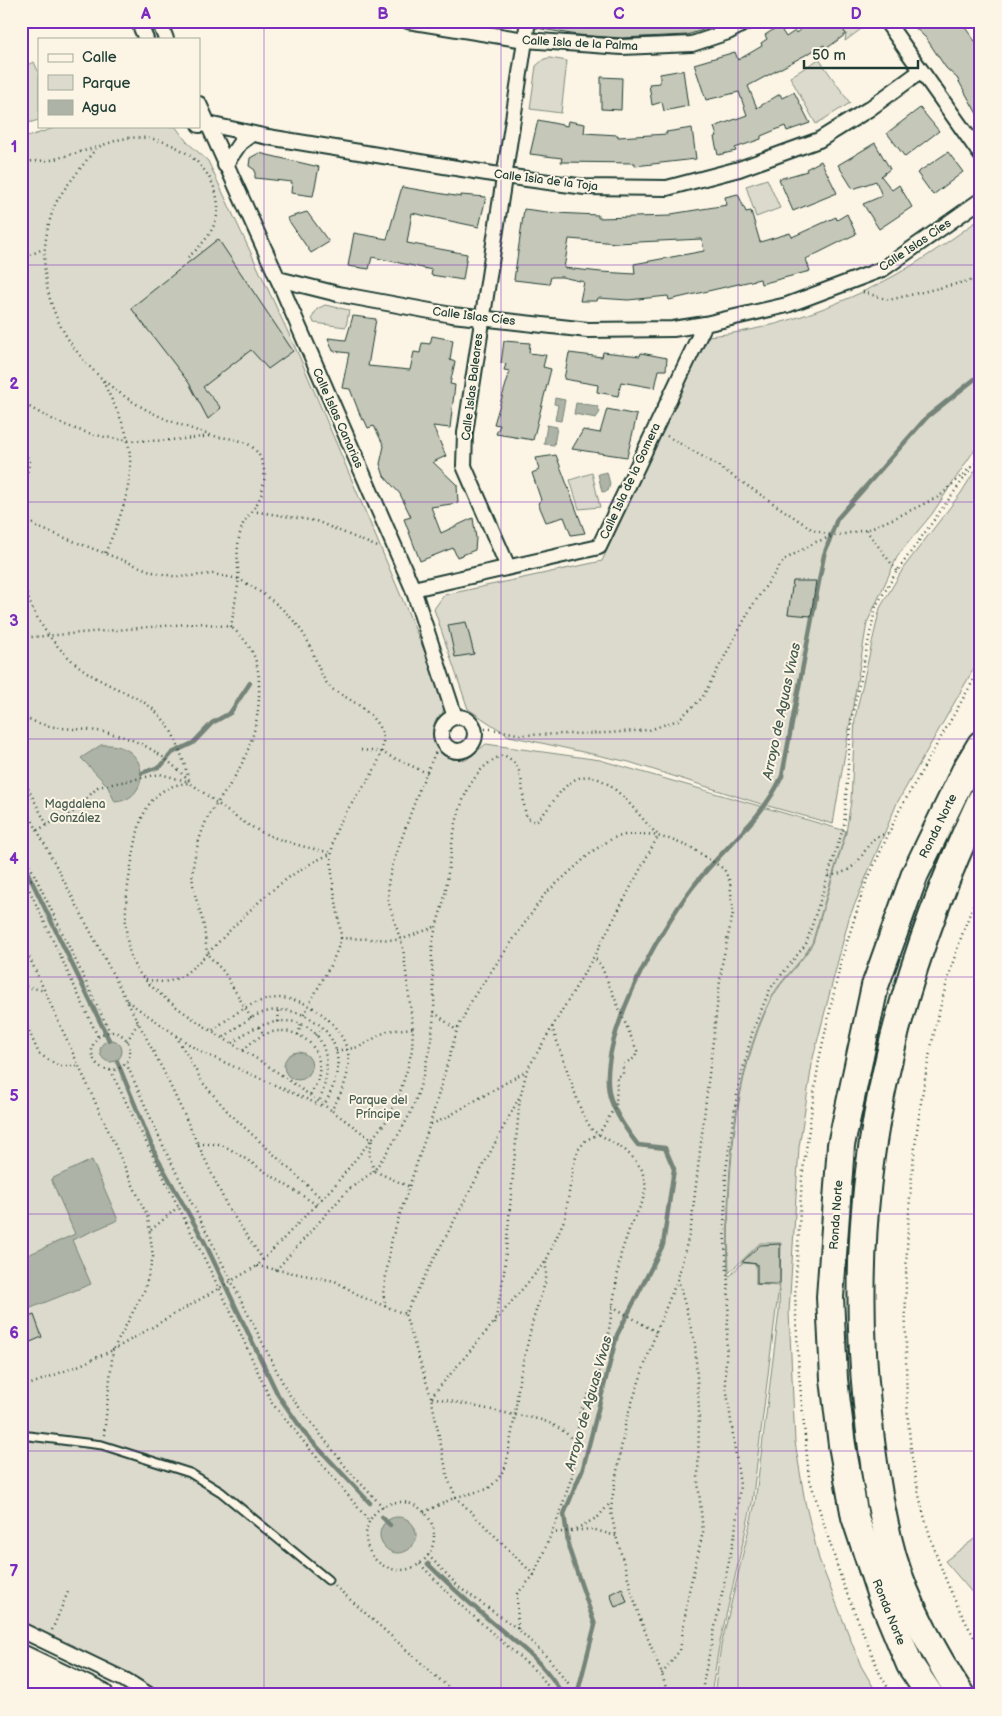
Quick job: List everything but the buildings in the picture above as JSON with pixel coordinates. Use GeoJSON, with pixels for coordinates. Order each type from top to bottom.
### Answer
{"type":"FeatureCollection","features":[{"type":"Feature","properties":{"kind":"highway","name":"Ronda Norte"},"geometry":{"type":"LineString","coordinates":[[930,1695],[910,1665],[902,1647],[880,1593],[855,1517],[842,1445],[834,1379],[830,1297],[841,1145],[875,986],[915,874],[966,768],[981,744]]}},
{"type":"Feature","properties":{"kind":"highway","name":"Ronda Norte"},"geometry":{"type":"LineString","coordinates":[[961,1695],[942,1666],[917,1616],[894,1559],[878,1491],[869,1425],[862,1363],[860,1296],[867,1183],[884,1071],[902,1000],[927,925],[954,857],[981,800]]}},
{"type":"Feature","properties":{"kind":"main road"},"geometry":{"type":"LineString","coordinates":[[21,1656],[102,1695]]}},
{"type":"Feature","properties":{"kind":"main road"},"geometry":{"type":"LineString","coordinates":[[21,1677],[59,1695]]}},
{"type":"Feature","properties":{"kind":"street"},"geometry":{"type":"LineString","coordinates":[[138,21],[146,38]]}},
{"type":"Feature","properties":{"kind":"street"},"geometry":{"type":"LineString","coordinates":[[159,21],[166,38]]}},
{"type":"Feature","properties":{"kind":"street","name":"Calle Isla de la Palma"},"geometry":{"type":"LineString","coordinates":[[408,21],[525,40],[622,47],[692,44],[728,32],[748,21]]}},
{"type":"Feature","properties":{"kind":"street","name":"Calle Islas Baleares"},"geometry":{"type":"LineString","coordinates":[[508,567],[464,466],[465,433],[528,21]]}},
{"type":"Feature","properties":{"kind":"street"},"geometry":{"type":"LineString","coordinates":[[886,21],[981,154]]}},
{"type":"Feature","properties":{"kind":"street","name":"Calle Isla de la Toja"},"geometry":{"type":"LineString","coordinates":[[203,124],[252,134],[504,176],[585,187],[667,188],[739,170],[818,140],[869,109],[921,71]]}},
{"type":"Feature","properties":{"kind":"street","name":"Calle Islas Canarias"},"geometry":{"type":"LineString","coordinates":[[200,109],[203,124],[225,165],[278,279],[413,589],[455,717]]}},
{"type":"Feature","properties":{"kind":"street"},"geometry":{"type":"LineString","coordinates":[[225,165],[240,143],[252,134]]}},
{"type":"Feature","properties":{"kind":"street","name":"Calle Islas Cíes"},"geometry":{"type":"LineString","coordinates":[[278,279],[338,294],[452,315],[588,330],[673,329],[705,324],[787,305],[883,269],[981,200]]}},
{"type":"Feature","properties":{"kind":"street","name":"Calle Isla de la Gomera"},"geometry":{"type":"LineString","coordinates":[[413,589],[599,547],[705,324]]}},
{"type":"Feature","properties":{"kind":"street"},"geometry":{"type":"LineString","coordinates":[[673,329],[692,349]]}},
{"type":"Feature","properties":{"kind":"street"},"geometry":{"type":"LineString","coordinates":[[455,717],[468,720],[474,729],[474,741],[466,749],[455,751],[443,744],[440,736],[443,724],[455,717]]}},
{"type":"Feature","properties":{"kind":"street"},"geometry":{"type":"LineString","coordinates":[[21,1630],[125,1680],[149,1695]]}},
{"type":"Feature","properties":{"kind":"lane"},"geometry":{"type":"LineString","coordinates":[[21,1435],[108,1446],[190,1473],[221,1492],[328,1580]]}},
{"type":"Feature","properties":{"kind":"path"},"geometry":{"type":"LineString","coordinates":[[21,162],[51,160],[120,139],[140,136],[155,138],[172,145],[203,167],[212,184],[218,208],[209,236],[188,257]]}},
{"type":"Feature","properties":{"kind":"path"},"geometry":{"type":"LineString","coordinates":[[98,147],[66,187],[52,211],[43,249],[44,271],[52,312],[66,338],[103,379],[126,398],[144,408],[211,436]]}},
{"type":"Feature","properties":{"kind":"path"},"geometry":{"type":"LineString","coordinates":[[21,259],[43,249]]}},
{"type":"Feature","properties":{"kind":"path"},"geometry":{"type":"LineString","coordinates":[[857,290],[889,300],[981,278]]}},
{"type":"Feature","properties":{"kind":"path"},"geometry":{"type":"LineString","coordinates":[[103,379],[127,440],[130,463],[127,490],[121,514],[105,554]]}},
{"type":"Feature","properties":{"kind":"path"},"geometry":{"type":"LineString","coordinates":[[21,402],[64,426],[91,435],[127,440],[167,441],[211,436],[235,438],[252,447],[259,456],[265,472],[264,486],[252,511],[244,521],[238,539],[239,579],[231,627]]}},
{"type":"Feature","properties":{"kind":"path"},"geometry":{"type":"LineString","coordinates":[[655,428],[712,462],[813,530],[833,536]]}},
{"type":"Feature","properties":{"kind":"path"},"geometry":{"type":"LineString","coordinates":[[21,449],[30,461],[21,497]]}},
{"type":"Feature","properties":{"kind":"path"},"geometry":{"type":"LineString","coordinates":[[704,1695],[703,1683],[735,1533],[740,1485],[725,1378],[729,1298],[724,1228],[726,1170],[738,1088],[753,1030],[770,989],[806,944],[844,826],[851,721],[876,606],[896,571],[981,455]]}},
{"type":"Feature","properties":{"kind":"path"},"geometry":{"type":"LineString","coordinates":[[474,729],[491,728],[524,735],[608,733],[649,730],[678,720],[702,698],[752,606],[784,560],[816,542],[833,536],[866,530],[940,496],[976,463]]}},
{"type":"Feature","properties":{"kind":"path"},"geometry":{"type":"LineString","coordinates":[[252,511],[316,521],[399,557]]}},
{"type":"Feature","properties":{"kind":"path"},"geometry":{"type":"LineString","coordinates":[[21,514],[36,527],[153,572],[177,576],[213,574],[239,579],[262,593],[291,617],[304,633],[330,686],[369,714],[382,734],[380,761],[345,814],[335,833],[332,853],[341,938],[336,957],[304,1015]]}},
{"type":"Feature","properties":{"kind":"path"},"geometry":{"type":"LineString","coordinates":[[866,530],[896,571]]}},
{"type":"Feature","properties":{"kind":"path"},"geometry":{"type":"LineString","coordinates":[[21,570],[23,583],[31,605],[49,636],[88,673],[136,696],[162,718],[180,751],[190,783]]}},
{"type":"Feature","properties":{"kind":"path"},"geometry":{"type":"LineString","coordinates":[[21,638],[189,624],[231,627],[243,636],[254,653],[259,669],[260,694],[257,722],[250,747],[240,769],[217,805],[211,811],[199,842],[193,867],[195,896],[204,926],[207,954],[224,972],[251,1018]]}},
{"type":"Feature","properties":{"kind":"path"},"geometry":{"type":"LineString","coordinates":[[21,714],[54,727],[103,732],[135,741],[151,748],[171,762],[190,783],[217,805],[253,828],[276,838],[332,853]]}},
{"type":"Feature","properties":{"kind":"path"},"geometry":{"type":"LineString","coordinates":[[21,1388],[113,1350],[257,1266],[317,1205],[387,1120],[400,1092],[412,1050],[413,1028],[400,940],[389,904],[388,882],[393,863],[427,773],[436,751],[443,744]]}},
{"type":"Feature","properties":{"kind":"path"},"geometry":{"type":"LineString","coordinates":[[361,750],[381,752],[427,773]]}},
{"type":"Feature","properties":{"kind":"path"},"geometry":{"type":"LineString","coordinates":[[276,1270],[348,1190],[374,1171],[412,1111],[421,1080],[434,1012],[432,950],[444,896],[454,827],[460,806],[469,786],[492,759],[502,755],[510,758],[520,769],[523,807],[530,821],[535,822],[541,817],[570,782],[589,775],[607,783],[658,836]]}},
{"type":"Feature","properties":{"kind":"path"},"geometry":{"type":"LineString","coordinates":[[21,774],[47,825]]}},
{"type":"Feature","properties":{"kind":"path"},"geometry":{"type":"LineString","coordinates":[[37,830],[72,813],[98,787],[160,774],[190,783]]}},
{"type":"Feature","properties":{"kind":"path"},"geometry":{"type":"LineString","coordinates":[[190,783],[177,783],[153,796],[137,833],[128,886],[126,941],[132,963],[164,998],[310,1095],[372,1140]]}},
{"type":"Feature","properties":{"kind":"path"},"geometry":{"type":"LineString","coordinates":[[21,799],[138,1023],[227,1206],[263,1260]]}},
{"type":"Feature","properties":{"kind":"path"},"geometry":{"type":"LineString","coordinates":[[829,876],[852,868],[874,837],[889,833]]}},
{"type":"Feature","properties":{"kind":"path"},"geometry":{"type":"LineString","coordinates":[[386,1307],[383,1294],[392,1238],[430,1124],[457,1030],[474,996],[518,930],[559,879],[592,851],[613,838],[636,834],[658,836],[692,848],[712,861],[728,875],[733,895],[733,913],[722,964],[691,1227],[678,1278],[656,1332],[626,1420],[611,1512],[639,1616],[662,1674],[668,1695]]}},
{"type":"Feature","properties":{"kind":"path"},"geometry":{"type":"LineString","coordinates":[[495,1324],[504,1273],[521,1094],[527,1070],[593,958],[658,836]]}},
{"type":"Feature","properties":{"kind":"path"},"geometry":{"type":"LineString","coordinates":[[21,847],[110,1032]]}},
{"type":"Feature","properties":{"kind":"path"},"geometry":{"type":"LineString","coordinates":[[145,979],[160,984],[173,981],[207,954],[284,880],[309,862],[332,853]]}},
{"type":"Feature","properties":{"kind":"path"},"geometry":{"type":"LineString","coordinates":[[21,872],[98,1037]]}},
{"type":"Feature","properties":{"kind":"path"},"geometry":{"type":"LineString","coordinates":[[26,881],[36,878]]}},
{"type":"Feature","properties":{"kind":"path"},"geometry":{"type":"LineString","coordinates":[[981,886],[964,924],[931,1041],[916,1149],[904,1278],[906,1389],[916,1480],[938,1563],[981,1648]]}},
{"type":"Feature","properties":{"kind":"path"},"geometry":{"type":"LineString","coordinates":[[341,938],[400,940],[437,926]]}},
{"type":"Feature","properties":{"kind":"path"},"geometry":{"type":"LineString","coordinates":[[21,939],[80,1066],[151,1230],[153,1258],[146,1289],[113,1350],[106,1425]]}},
{"type":"Feature","properties":{"kind":"path"},"geometry":{"type":"LineString","coordinates":[[431,1397],[546,1262],[565,1218],[570,1179],[578,1150],[586,1140],[599,1134],[606,1125],[610,1113],[616,1105],[616,1077],[623,1074],[623,1064],[634,1058],[637,1051],[602,968],[597,960],[593,958]]}},
{"type":"Feature","properties":{"kind":"path"},"geometry":{"type":"LineString","coordinates":[[21,984],[45,991]]}},
{"type":"Feature","properties":{"kind":"path"},"geometry":{"type":"LineString","coordinates":[[213,1030],[229,1017],[245,1008],[270,999],[289,999],[308,1005],[325,1015],[338,1032],[348,1050],[344,1088],[331,1110]]}},
{"type":"Feature","properties":{"kind":"path"},"geometry":{"type":"LineString","coordinates":[[126,1001],[199,1051],[331,1110]]}},
{"type":"Feature","properties":{"kind":"path"},"geometry":{"type":"LineString","coordinates":[[224,1037],[251,1018],[270,1011],[290,1011],[311,1018],[323,1029],[336,1051],[335,1078],[332,1092],[324,1105]]}},
{"type":"Feature","properties":{"kind":"path"},"geometry":{"type":"LineString","coordinates":[[278,1011],[279,1022]]}},
{"type":"Feature","properties":{"kind":"path"},"geometry":{"type":"LineString","coordinates":[[434,1012],[457,1030]]}},
{"type":"Feature","properties":{"kind":"path"},"geometry":{"type":"LineString","coordinates":[[21,1013],[39,1054],[58,1066],[80,1066]]}},
{"type":"Feature","properties":{"kind":"path"},"geometry":{"type":"LineString","coordinates":[[233,1043],[258,1027],[279,1022],[301,1024],[316,1035],[326,1052],[327,1076],[319,1102]]}},
{"type":"Feature","properties":{"kind":"path"},"geometry":{"type":"LineString","coordinates":[[127,1041],[138,1023]]}},
{"type":"Feature","properties":{"kind":"path"},"geometry":{"type":"LineString","coordinates":[[298,1035],[301,1024]]}},
{"type":"Feature","properties":{"kind":"path"},"geometry":{"type":"LineString","coordinates":[[258,1027],[264,1035]]}},
{"type":"Feature","properties":{"kind":"path"},"geometry":{"type":"LineString","coordinates":[[518,1629],[517,1594],[534,1575],[572,1476],[580,1412],[598,1375],[608,1336],[620,1253],[642,1203],[646,1187],[642,1170],[636,1160],[625,1150],[592,1130],[582,1113],[552,1027]]}},
{"type":"Feature","properties":{"kind":"path"},"geometry":{"type":"LineString","coordinates":[[336,1051],[359,1047],[387,1030],[413,1028]]}},
{"type":"Feature","properties":{"kind":"path"},"geometry":{"type":"LineString","coordinates":[[316,1035],[323,1029]]}},
{"type":"Feature","properties":{"kind":"path"},"geometry":{"type":"LineString","coordinates":[[110,1032],[122,1036],[127,1041],[130,1050],[126,1063],[117,1069],[110,1070],[101,1067],[94,1060],[92,1048],[98,1037],[110,1032]]}},
{"type":"Feature","properties":{"kind":"path"},"geometry":{"type":"LineString","coordinates":[[243,1050],[264,1035],[273,1032],[288,1032],[298,1035],[314,1047],[319,1060],[318,1077],[310,1095]]}},
{"type":"Feature","properties":{"kind":"path"},"geometry":{"type":"LineString","coordinates":[[176,1035],[204,1083],[228,1113],[322,1199]]}},
{"type":"Feature","properties":{"kind":"path"},"geometry":{"type":"LineString","coordinates":[[317,1054],[326,1052]]}},
{"type":"Feature","properties":{"kind":"path"},"geometry":{"type":"LineString","coordinates":[[126,1063],[166,1152],[288,1393],[349,1471],[383,1507]]}},
{"type":"Feature","properties":{"kind":"path"},"geometry":{"type":"LineString","coordinates":[[110,1070],[219,1287],[272,1403],[369,1521]]}},
{"type":"Feature","properties":{"kind":"path"},"geometry":{"type":"LineString","coordinates":[[430,1124],[442,1120],[527,1070]]}},
{"type":"Feature","properties":{"kind":"path"},"geometry":{"type":"LineString","coordinates":[[327,1076],[335,1078]]}},
{"type":"Feature","properties":{"kind":"path"},"geometry":{"type":"LineString","coordinates":[[521,1094],[405,1314],[431,1397],[448,1479],[456,1497],[534,1575]]}},
{"type":"Feature","properties":{"kind":"path"},"geometry":{"type":"LineString","coordinates":[[372,1140],[369,1154],[374,1171],[408,1186]]}},
{"type":"Feature","properties":{"kind":"path"},"geometry":{"type":"LineString","coordinates":[[198,1144],[218,1144],[230,1149],[317,1205]]}},
{"type":"Feature","properties":{"kind":"path"},"geometry":{"type":"LineString","coordinates":[[151,1230],[178,1206]]}},
{"type":"Feature","properties":{"kind":"path"},"geometry":{"type":"LineString","coordinates":[[424,1512],[456,1497],[488,1489],[498,1479],[506,1466],[519,1380],[533,1320],[546,1280],[546,1262]]}},
{"type":"Feature","properties":{"kind":"path"},"geometry":{"type":"LineString","coordinates":[[257,1266],[335,1281],[362,1297],[405,1314]]}},
{"type":"Feature","properties":{"kind":"path"},"geometry":{"type":"LineString","coordinates":[[662,1674],[680,1650],[689,1591],[703,1532],[698,1481],[698,1411],[695,1344],[678,1278]]}},
{"type":"Feature","properties":{"kind":"path"},"geometry":{"type":"LineString","coordinates":[[613,1307],[656,1332]]}},
{"type":"Feature","properties":{"kind":"path"},"geometry":{"type":"LineString","coordinates":[[431,1397],[515,1415],[546,1419],[566,1432],[576,1442]]}},
{"type":"Feature","properties":{"kind":"path"},"geometry":{"type":"LineString","coordinates":[[575,1530],[598,1517],[612,1500]]}},
{"type":"Feature","properties":{"kind":"path"},"geometry":{"type":"LineString","coordinates":[[401,1502],[414,1505],[424,1512],[433,1531],[433,1543],[428,1555],[420,1564],[400,1571],[382,1566],[373,1558],[366,1545],[366,1533],[369,1521],[376,1512],[390,1504],[401,1502]]}},
{"type":"Feature","properties":{"kind":"path"},"geometry":{"type":"LineString","coordinates":[[551,1534],[592,1529],[616,1536]]}},
{"type":"Feature","properties":{"kind":"path"},"geometry":{"type":"LineString","coordinates":[[428,1555],[460,1588],[518,1629],[549,1659],[573,1689],[575,1695]]}},
{"type":"Feature","properties":{"kind":"path"},"geometry":{"type":"LineString","coordinates":[[420,1564],[455,1600],[540,1675],[554,1695]]}},
{"type":"Feature","properties":{"kind":"path"},"geometry":{"type":"LineString","coordinates":[[328,1580],[457,1695]]}},
{"type":"Feature","properties":{"kind":"green space"},"geometry":{"type":"Polygon","coordinates":[[[837,21],[867,21],[868,24],[845,41],[846,34],[837,21]]]}},
{"type":"Feature","properties":{"kind":"green space"},"geometry":{"type":"Polygon","coordinates":[[[550,58],[567,61],[561,113],[530,109],[536,66],[544,59],[550,58]]]}},
{"type":"Feature","properties":{"kind":"green space"},"geometry":{"type":"Polygon","coordinates":[[[819,59],[850,103],[816,124],[790,77],[819,59]]]}},
{"type":"Feature","properties":{"kind":"green space"},"geometry":{"type":"Polygon","coordinates":[[[34,62],[38,71],[38,120],[21,125],[21,97],[26,95],[21,82],[21,67],[34,62]]]}},
{"type":"Feature","properties":{"kind":"green space","name":"Parque del Príncipe"},"geometry":{"type":"Polygon","coordinates":[[[54,128],[176,128],[187,142],[208,161],[300,358],[446,702],[435,735],[436,746],[443,755],[466,760],[486,744],[600,760],[846,831],[812,943],[803,958],[775,990],[757,1029],[739,1097],[733,1133],[728,1205],[728,1275],[730,1276],[742,1263],[756,1264],[756,1284],[779,1286],[752,1503],[719,1646],[711,1695],[163,1695],[129,1673],[21,1623],[21,139],[54,128]]]}},
{"type":"Feature","properties":{"kind":"green space"},"geometry":{"type":"Polygon","coordinates":[[[767,179],[780,208],[756,217],[746,186],[767,179]]]}},
{"type":"Feature","properties":{"kind":"green space"},"geometry":{"type":"Polygon","coordinates":[[[981,218],[981,440],[932,514],[898,555],[867,623],[833,824],[761,804],[629,762],[509,736],[468,709],[434,609],[444,595],[602,561],[705,336],[752,330],[777,324],[849,298],[915,264],[981,218]]]}},
{"type":"Feature","properties":{"kind":"green space"},"geometry":{"type":"Polygon","coordinates":[[[325,305],[349,310],[346,327],[314,323],[312,318],[317,309],[325,305]]]}},
{"type":"Feature","properties":{"kind":"green space"},"geometry":{"type":"Polygon","coordinates":[[[981,461],[981,656],[897,803],[849,918],[813,1058],[799,1147],[789,1312],[795,1442],[805,1502],[819,1559],[861,1666],[878,1695],[714,1695],[721,1646],[755,1503],[779,1311],[781,1243],[760,1243],[729,1273],[728,1239],[731,1168],[740,1096],[748,1062],[772,998],[813,943],[846,833],[851,801],[855,718],[880,608],[904,567],[961,493],[981,461]]]}},
{"type":"Feature","properties":{"kind":"green space"},"geometry":{"type":"Polygon","coordinates":[[[592,473],[600,507],[579,509],[570,480],[592,473]]]}},
{"type":"Feature","properties":{"kind":"green space"},"geometry":{"type":"Polygon","coordinates":[[[981,1534],[981,1603],[945,1561],[981,1534]]]}},
{"type":"Feature","properties":{"kind":"water"},"geometry":{"type":"Polygon","coordinates":[[[555,398],[565,400],[561,421],[555,420],[558,405],[554,404],[555,398]]]}},
{"type":"Feature","properties":{"kind":"water"},"geometry":{"type":"Polygon","coordinates":[[[576,403],[597,406],[600,412],[596,418],[574,414],[576,403]]]}},
{"type":"Feature","properties":{"kind":"water"},"geometry":{"type":"Polygon","coordinates":[[[547,425],[557,427],[554,445],[544,444],[547,425]]]}},
{"type":"Feature","properties":{"kind":"water"},"geometry":{"type":"Polygon","coordinates":[[[607,472],[610,484],[608,491],[602,492],[598,474],[607,472]]]}},
{"type":"Feature","properties":{"kind":"water"},"geometry":{"type":"Polygon","coordinates":[[[101,745],[118,746],[130,752],[138,761],[141,771],[140,782],[136,792],[127,799],[115,802],[107,785],[81,758],[101,745]]]}},
{"type":"Feature","properties":{"kind":"water"},"geometry":{"type":"Polygon","coordinates":[[[107,1040],[115,1040],[122,1047],[122,1055],[115,1062],[107,1062],[100,1055],[100,1047],[107,1040]]]}},
{"type":"Feature","properties":{"kind":"water"},"geometry":{"type":"Polygon","coordinates":[[[298,1052],[308,1056],[312,1066],[308,1076],[298,1080],[288,1076],[284,1066],[288,1056],[298,1052]]]}},
{"type":"Feature","properties":{"kind":"water"},"geometry":{"type":"Polygon","coordinates":[[[92,1160],[118,1220],[72,1240],[91,1284],[21,1312],[21,1258],[75,1234],[51,1179],[92,1160]]]}},
{"type":"Feature","properties":{"kind":"water"},"geometry":{"type":"Polygon","coordinates":[[[398,1517],[410,1523],[416,1535],[410,1547],[398,1553],[386,1547],[380,1535],[386,1523],[398,1517]]]}},
{"type":"Feature","properties":{"kind":"waterway","name":"Arroyo de Aguas Vivas"},"geometry":{"type":"LineString","coordinates":[[577,1695],[595,1625],[569,1549],[564,1514],[583,1468],[617,1335],[663,1245],[674,1169],[665,1148],[638,1145],[616,1112],[611,1100],[608,1077],[611,1050],[632,990],[678,907],[703,874],[764,807],[782,776],[824,555],[837,519],[927,417],[981,374]]}},
{"type":"Feature","properties":{"kind":"waterway"},"geometry":{"type":"LineString","coordinates":[[142,773],[161,766],[172,753],[193,743],[212,723],[230,713],[250,683]]}},
{"type":"Feature","properties":{"kind":"waterway"},"geometry":{"type":"LineString","coordinates":[[21,859],[109,1040]]}},
{"type":"Feature","properties":{"kind":"waterway"},"geometry":{"type":"LineString","coordinates":[[117,1061],[156,1156],[204,1241],[278,1395],[306,1435],[370,1503]]}},
{"type":"Feature","properties":{"kind":"waterway"},"geometry":{"type":"LineString","coordinates":[[382,1517],[390,1525]]}},
{"type":"Feature","properties":{"kind":"waterway"},"geometry":{"type":"LineString","coordinates":[[428,1564],[539,1663],[556,1683],[562,1695]]}},
{"type":"Feature","properties":{"kind":"park label","name":"Magdalena González"},"geometry":{"type":"Point","coordinates":[75,811]}}]}
